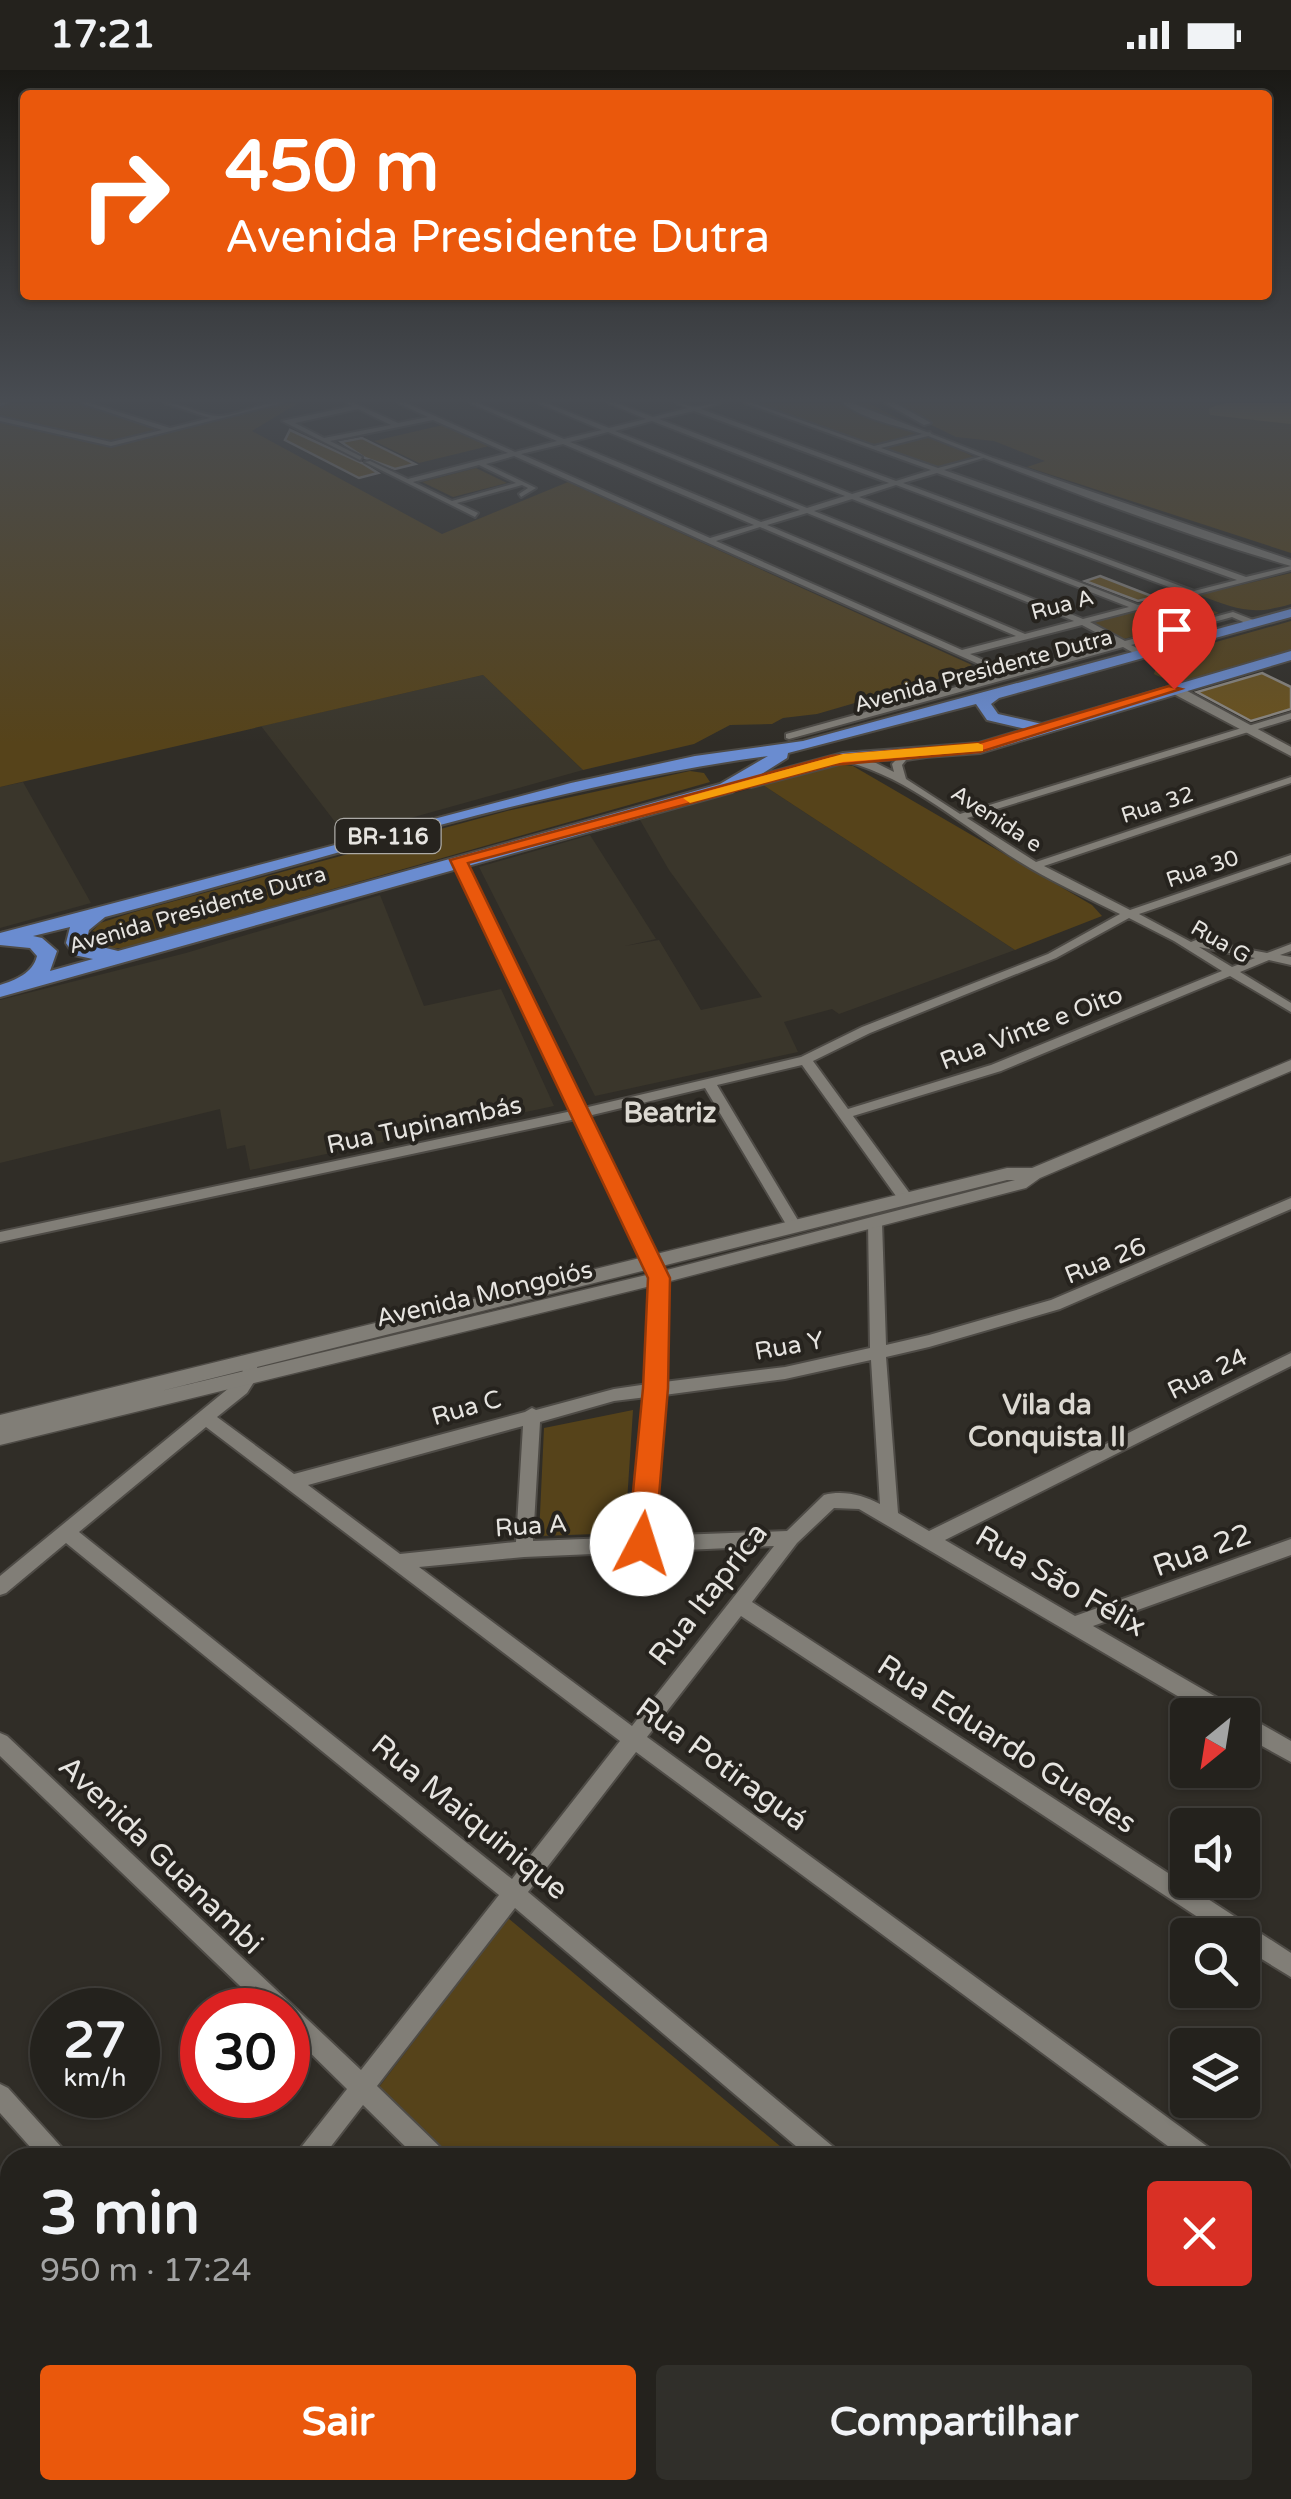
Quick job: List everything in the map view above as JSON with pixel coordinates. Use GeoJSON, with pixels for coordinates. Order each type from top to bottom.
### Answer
{"type":"FeatureCollection","features":[{"type":"Feature","properties":{"kind":"highway","name":"Avenida Presidente Dutra"},"geometry":{"type":"LineString","coordinates":[[0,940],[571,788],[796,740],[1291,612]]}},
{"type":"Feature","properties":{"kind":"highway"},"geometry":{"type":"LineString","coordinates":[[726,788],[843,758],[980,748],[1291,655]]}},
{"type":"Feature","properties":{"kind":"highway"},"geometry":{"type":"LineString","coordinates":[[994,686],[983,703],[992,717],[1046,728]]}},
{"type":"Feature","properties":{"kind":"highway","name":"Avenida Presidente Dutra"},"geometry":{"type":"LineString","coordinates":[[2,991],[458,860],[726,788],[796,740]]}},
{"type":"Feature","properties":{"kind":"highway"},"geometry":{"type":"LineString","coordinates":[[673,765],[700,765],[720,773],[722,780],[705,794]]}},
{"type":"Feature","properties":{"kind":"highway"},"geometry":{"type":"LineString","coordinates":[[105,911],[80,927],[76,943],[81,951],[94,954],[130,955]]}},
{"type":"Feature","properties":{"kind":"highway"},"geometry":{"type":"LineString","coordinates":[[0,940],[35,942],[47,951],[48,958],[29,979],[2,991]]}},
{"type":"Feature","properties":{"kind":"main road"},"geometry":{"type":"LineString","coordinates":[[1155,516],[1291,563]]}},
{"type":"Feature","properties":{"kind":"main road"},"geometry":{"type":"LineString","coordinates":[[1161,516],[1291,563]]}},
{"type":"Feature","properties":{"kind":"main road"},"geometry":{"type":"LineString","coordinates":[[1174,689],[1291,752]]}},
{"type":"Feature","properties":{"kind":"street"},"geometry":{"type":"LineString","coordinates":[[658,516],[986,664],[1022,670]]}},
{"type":"Feature","properties":{"kind":"street"},"geometry":{"type":"LineString","coordinates":[[740,516],[1025,637]]}},
{"type":"Feature","properties":{"kind":"street"},"geometry":{"type":"LineString","coordinates":[[711,540],[790,516]]}},
{"type":"Feature","properties":{"kind":"street"},"geometry":{"type":"LineString","coordinates":[[821,516],[1082,622],[1140,653]]}},
{"type":"Feature","properties":{"kind":"street"},"geometry":{"type":"LineString","coordinates":[[905,516],[1136,608]]}},
{"type":"Feature","properties":{"kind":"street"},"geometry":{"type":"LineString","coordinates":[[985,516],[1192,593]]}},
{"type":"Feature","properties":{"kind":"street"},"geometry":{"type":"LineString","coordinates":[[1068,516],[1246,580]]}},
{"type":"Feature","properties":{"kind":"street","name":"Rua A"},"geometry":{"type":"LineString","coordinates":[[962,653],[1246,580],[1291,563]]}},
{"type":"Feature","properties":{"kind":"street"},"geometry":{"type":"LineString","coordinates":[[986,664],[994,686],[1022,670],[1233,614],[1253,623]]}},
{"type":"Feature","properties":{"kind":"street"},"geometry":{"type":"LineString","coordinates":[[960,818],[1291,716]]}},
{"type":"Feature","properties":{"kind":"street","name":"Avenida e"},"geometry":{"type":"LineString","coordinates":[[937,753],[903,758],[896,770],[900,780],[1035,866],[1126,916]]}},
{"type":"Feature","properties":{"kind":"street"},"geometry":{"type":"LineString","coordinates":[[843,758],[873,765],[900,780]]}},
{"type":"Feature","properties":{"kind":"street","name":"Rua 32"},"geometry":{"type":"LineString","coordinates":[[1035,866],[1291,780]]}},
{"type":"Feature","properties":{"kind":"street","name":"Rua 30"},"geometry":{"type":"LineString","coordinates":[[1126,916],[1291,858]]}},
{"type":"Feature","properties":{"kind":"street"},"geometry":{"type":"LineString","coordinates":[[458,860],[656,1270],[656,1388],[642,1544]]}},
{"type":"Feature","properties":{"kind":"street","name":"Rua G"},"geometry":{"type":"LineString","coordinates":[[1126,916],[1178,939],[1291,1008]]}},
{"type":"Feature","properties":{"kind":"street","name":"Rua Tupinambás"},"geometry":{"type":"LineString","coordinates":[[0,1237],[579,1114],[805,1060],[866,1030],[1052,956],[1126,916]]}},
{"type":"Feature","properties":{"kind":"street"},"geometry":{"type":"LineString","coordinates":[[1178,939],[1291,961]]}},
{"type":"Feature","properties":{"kind":"street","name":"Rua Vinte e Oito"},"geometry":{"type":"LineString","coordinates":[[843,1114],[996,1068],[1291,948]]}},
{"type":"Feature","properties":{"kind":"street"},"geometry":{"type":"LineString","coordinates":[[805,1060],[906,1199]]}},
{"type":"Feature","properties":{"kind":"street","name":"Avenida Mongoiós"},"geometry":{"type":"LineString","coordinates":[[0,1423],[876,1222],[1020,1184],[1034,1174],[1291,1066]]}},
{"type":"Feature","properties":{"kind":"street"},"geometry":{"type":"LineString","coordinates":[[709,1083],[795,1227]]}},
{"type":"Feature","properties":{"kind":"street","name":"Avenida Mongoiós"},"geometry":{"type":"LineString","coordinates":[[656,1270],[795,1227],[1007,1174],[1034,1174]]}},
{"type":"Feature","properties":{"kind":"street","name":"Rua 26"},"geometry":{"type":"LineString","coordinates":[[930,1342],[1090,1291],[1291,1203]]}},
{"type":"Feature","properties":{"kind":"street"},"geometry":{"type":"LineString","coordinates":[[876,1222],[878,1353],[890,1517]]}},
{"type":"Feature","properties":{"kind":"street","name":"Rua Y"},"geometry":{"type":"LineString","coordinates":[[656,1388],[786,1373],[930,1342]]}},
{"type":"Feature","properties":{"kind":"street","name":"Rua 24"},"geometry":{"type":"LineString","coordinates":[[930,1539],[1291,1359]]}},
{"type":"Feature","properties":{"kind":"street"},"geometry":{"type":"LineString","coordinates":[[0,1587],[206,1418],[249,1367]]}},
{"type":"Feature","properties":{"kind":"street","name":"Avenida Mongoiós"},"geometry":{"type":"LineString","coordinates":[[0,1437],[249,1367]]}},
{"type":"Feature","properties":{"kind":"street","name":"Rua C"},"geometry":{"type":"LineString","coordinates":[[292,1482],[532,1415],[656,1388]]}},
{"type":"Feature","properties":{"kind":"street"},"geometry":{"type":"LineString","coordinates":[[524,1549],[532,1415]]}},
{"type":"Feature","properties":{"kind":"street","name":"Rua Potiraguá"},"geometry":{"type":"LineString","coordinates":[[206,1418],[636,1741],[1190,2148]]}},
{"type":"Feature","properties":{"kind":"street","name":"Rua Itaprica"},"geometry":{"type":"LineString","coordinates":[[362,2087],[791,1538],[830,1500],[861,1502]]}},
{"type":"Feature","properties":{"kind":"street","name":"Rua São Félix"},"geometry":{"type":"LineString","coordinates":[[861,1502],[1200,1698]]}},
{"type":"Feature","properties":{"kind":"street","name":"Rua Maiquinique"},"geometry":{"type":"LineString","coordinates":[[66,1532],[514,1894],[817,2148]]}},
{"type":"Feature","properties":{"kind":"street","name":"Rua A"},"geometry":{"type":"LineString","coordinates":[[395,1562],[524,1549],[791,1538]]}},
{"type":"Feature","properties":{"kind":"street","name":"Rua 22"},"geometry":{"type":"LineString","coordinates":[[1076,1624],[1291,1547]]}},
{"type":"Feature","properties":{"kind":"street","name":"Rua Eduardo Guedes"},"geometry":{"type":"LineString","coordinates":[[740,1605],[1291,1966]]}},
{"type":"Feature","properties":{"kind":"street"},"geometry":{"type":"LineString","coordinates":[[1260,1734],[1291,1752]]}},
{"type":"Feature","properties":{"kind":"street","name":"Avenida Guanambi"},"geometry":{"type":"LineString","coordinates":[[0,1742],[258,1988]]}},
{"type":"Feature","properties":{"kind":"street"},"geometry":{"type":"LineString","coordinates":[[310,2037],[426,2148]]}},
{"type":"Feature","properties":{"kind":"street"},"geometry":{"type":"LineString","coordinates":[[315,2148],[362,2087]]}},
{"type":"Feature","properties":{"kind":"street"},"geometry":{"type":"LineString","coordinates":[[0,2096],[47,2148]]}},
{"type":"Feature","properties":{"kind":"shaded area"},"geometry":{"type":"Polygon","coordinates":[[[0,516],[409,516],[442,534],[485,516],[644,516],[972,665],[935,680],[909,682],[817,714],[783,718],[772,724],[730,725],[694,744],[583,770],[483,675],[0,787],[0,516]]]}},
{"type":"Feature","properties":{"kind":"shaded area"},"geometry":{"type":"Polygon","coordinates":[[[1179,516],[1291,516],[1291,553],[1179,516]]]}},
{"type":"Feature","properties":{"kind":"shaded area"},"geometry":{"type":"Polygon","coordinates":[[[1291,573],[1291,604],[1277,608],[1244,609],[1199,595],[1291,573]]]}},
{"type":"Feature","properties":{"kind":"shaded area"},"geometry":{"type":"Polygon","coordinates":[[[1184,598],[1219,613],[1124,639],[1089,623],[1184,598]]]}},
{"type":"Feature","properties":{"kind":"shaded area"},"geometry":{"type":"Polygon","coordinates":[[[1291,621],[1291,652],[1204,679],[1169,680],[1154,674],[1159,658],[1291,621]]]}},
{"type":"Feature","properties":{"kind":"shaded area"},"geometry":{"type":"Polygon","coordinates":[[[483,675],[583,770],[346,836],[261,726],[483,675]]]}},
{"type":"Feature","properties":{"kind":"shaded area"},"geometry":{"type":"Polygon","coordinates":[[[838,764],[853,766],[1092,905],[1102,916],[1015,950],[763,785],[838,764]]]}},
{"type":"Feature","properties":{"kind":"shaded area"},"geometry":{"type":"Polygon","coordinates":[[[690,771],[704,773],[710,782],[125,948],[99,948],[87,937],[100,923],[134,912],[507,811],[690,771]]]}},
{"type":"Feature","properties":{"kind":"shaded area"},"geometry":{"type":"Polygon","coordinates":[[[23,782],[91,903],[0,928],[0,787],[23,782]]]}},
{"type":"Feature","properties":{"kind":"shaded area"},"geometry":{"type":"Polygon","coordinates":[[[763,785],[1015,950],[839,1014],[832,1009],[784,1022],[798,1052],[595,1096],[479,867],[590,835],[656,939],[625,946],[659,940],[701,1010],[762,997],[669,870],[640,820],[763,785]]]}},
{"type":"Feature","properties":{"kind":"shaded area"},"geometry":{"type":"Polygon","coordinates":[[[380,895],[424,1006],[501,989],[554,1106],[250,1170],[245,1145],[227,1149],[220,1109],[0,1163],[0,1000],[186,953],[380,895]]]}},
{"type":"Feature","properties":{"kind":"shaded area"},"geometry":{"type":"Polygon","coordinates":[[[633,1410],[625,1533],[539,1536],[544,1428],[633,1410]]]}},
{"type":"Feature","properties":{"kind":"shaded area"},"geometry":{"type":"Polygon","coordinates":[[[508,1918],[782,2148],[436,2148],[376,2091],[508,1918]]]}},
{"type":"Feature","properties":{"kind":"building"},"geometry":{"type":"Polygon","coordinates":[[[1100,576],[1154,597],[1138,601],[1085,581],[1100,576]]]}},
{"type":"Feature","properties":{"kind":"building"},"geometry":{"type":"Polygon","coordinates":[[[1262,673],[1291,687],[1291,709],[1251,721],[1197,692],[1262,673]]]}},
{"type":"Feature","properties":{"kind":"slow traffic"},"geometry":{"type":"LineString","coordinates":[[690,798],[831,760],[978,748]]}},
{"type":"Feature","properties":{"kind":"district","name":"Beatriz"},"geometry":{"type":"Point","coordinates":[670,1112]}},
{"type":"Feature","properties":{"kind":"district","name":"Vila da Conquista II"},"geometry":{"type":"Point","coordinates":[1047,1420]}},
{"type":"Feature","properties":{"kind":"route"},"geometry":{"type":"LineString","coordinates":[[642,1544],[656,1388],[659,1278],[458,860],[831,760],[980,748],[1174,689]]}}]}
